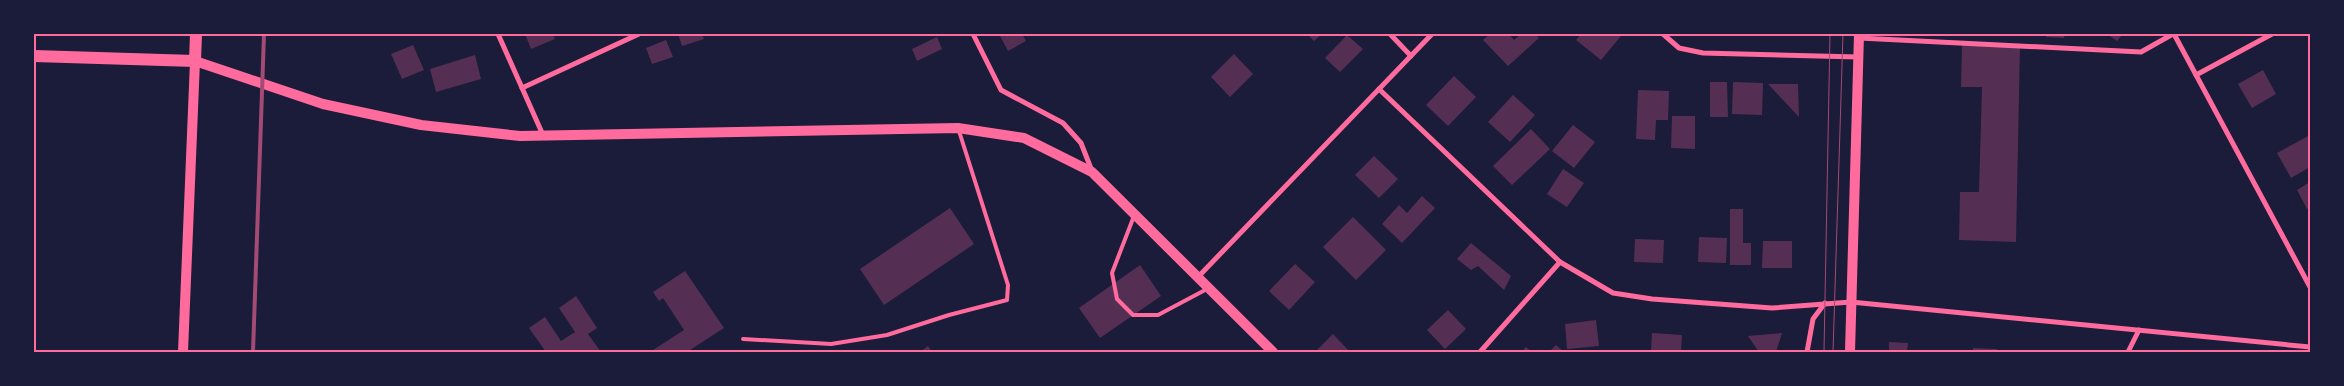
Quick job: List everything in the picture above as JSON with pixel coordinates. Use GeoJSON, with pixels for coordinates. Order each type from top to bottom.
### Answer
{"type":"FeatureCollection","features":[{"type":"Feature","properties":{"kind":"main road"},"geometry":{"type":"LineString","coordinates":[[183,352],[196,34]]}},
{"type":"Feature","properties":{"kind":"main road"},"geometry":{"type":"LineString","coordinates":[[1850,352],[1859,36]]}},
{"type":"Feature","properties":{"kind":"main road"},"geometry":{"type":"LineString","coordinates":[[34,56],[195,61],[323,104],[421,125],[520,136],[958,128],[1024,138],[1092,172],[1273,352]]}},
{"type":"Feature","properties":{"kind":"street"},"geometry":{"type":"LineString","coordinates":[[498,34],[543,135]]}},
{"type":"Feature","properties":{"kind":"street"},"geometry":{"type":"LineString","coordinates":[[522,88],[638,34]]}},
{"type":"Feature","properties":{"kind":"street"},"geometry":{"type":"LineString","coordinates":[[973,34],[1001,90],[1063,123],[1081,143],[1092,172]]}},
{"type":"Feature","properties":{"kind":"street"},"geometry":{"type":"LineString","coordinates":[[1390,34],[1411,56]]}},
{"type":"Feature","properties":{"kind":"street"},"geometry":{"type":"LineString","coordinates":[[1198,277],[1432,34]]}},
{"type":"Feature","properties":{"kind":"street"},"geometry":{"type":"LineString","coordinates":[[1663,34],[1679,48],[1703,53],[1858,56]]}},
{"type":"Feature","properties":{"kind":"street"},"geometry":{"type":"LineString","coordinates":[[1859,36],[2141,52],[2174,34],[2310,287]]}},
{"type":"Feature","properties":{"kind":"street"},"geometry":{"type":"LineString","coordinates":[[2196,74],[2272,34]]}},
{"type":"Feature","properties":{"kind":"street"},"geometry":{"type":"LineString","coordinates":[[1379,89],[1560,262],[1613,292],[1652,299],[1772,308],[1851,302],[2310,347]]}},
{"type":"Feature","properties":{"kind":"street"},"geometry":{"type":"LineString","coordinates":[[1480,352],[1560,262]]}},
{"type":"Feature","properties":{"kind":"street"},"geometry":{"type":"LineString","coordinates":[[1807,352],[1812,319],[1825,303]]}},
{"type":"Feature","properties":{"kind":"street"},"geometry":{"type":"LineString","coordinates":[[2128,352],[2139,330]]}},
{"type":"Feature","properties":{"kind":"lane"},"geometry":{"type":"LineString","coordinates":[[743,339],[831,344],[887,335],[949,314],[1007,300],[1008,285],[958,128]]}},
{"type":"Feature","properties":{"kind":"lane"},"geometry":{"type":"LineString","coordinates":[[1135,214],[1112,273],[1117,299],[1133,315],[1158,315],[1209,288]]}},
{"type":"Feature","properties":{"kind":"building"},"geometry":{"type":"Polygon","coordinates":[[[525,34],[553,34],[555,39],[531,49],[525,34]]]}},
{"type":"Feature","properties":{"kind":"building"},"geometry":{"type":"Polygon","coordinates":[[[678,34],[702,34],[704,39],[682,46],[678,34]]]}},
{"type":"Feature","properties":{"kind":"building"},"geometry":{"type":"Polygon","coordinates":[[[999,34],[1022,34],[1026,41],[1008,51],[999,34]]]}},
{"type":"Feature","properties":{"kind":"building"},"geometry":{"type":"Polygon","coordinates":[[[1307,34],[1322,34],[1314,41],[1307,34]]]}},
{"type":"Feature","properties":{"kind":"building"},"geometry":{"type":"Polygon","coordinates":[[[1490,34],[1509,34],[1514,40],[1521,34],[1535,34],[1539,38],[1508,66],[1483,40],[1490,34]]]}},
{"type":"Feature","properties":{"kind":"building"},"geometry":{"type":"Polygon","coordinates":[[[1581,34],[1618,34],[1621,36],[1601,60],[1576,40],[1581,34]]]}},
{"type":"Feature","properties":{"kind":"building"},"geometry":{"type":"Polygon","coordinates":[[[2046,34],[2065,34],[2064,38],[2046,37],[2046,34]]]}},
{"type":"Feature","properties":{"kind":"building"},"geometry":{"type":"Polygon","coordinates":[[[2107,34],[2123,34],[2117,41],[2107,34]]]}},
{"type":"Feature","properties":{"kind":"building"},"geometry":{"type":"Polygon","coordinates":[[[1347,35],[1363,49],[1340,72],[1325,58],[1347,35]]]}},
{"type":"Feature","properties":{"kind":"building"},"geometry":{"type":"Polygon","coordinates":[[[937,37],[942,49],[917,61],[912,49],[937,37]]]}},
{"type":"Feature","properties":{"kind":"building"},"geometry":{"type":"Polygon","coordinates":[[[666,40],[673,57],[652,64],[646,48],[666,40]]]}},
{"type":"Feature","properties":{"kind":"building"},"geometry":{"type":"Polygon","coordinates":[[[1962,44],[2020,45],[2016,242],[1959,240],[1960,192],[1979,192],[1982,87],[1961,87],[1962,44]]]}},
{"type":"Feature","properties":{"kind":"building"},"geometry":{"type":"Polygon","coordinates":[[[413,45],[424,70],[402,79],[391,54],[413,45]]]}},
{"type":"Feature","properties":{"kind":"building"},"geometry":{"type":"Polygon","coordinates":[[[1234,54],[1253,74],[1230,97],[1211,77],[1234,54]]]}},
{"type":"Feature","properties":{"kind":"building"},"geometry":{"type":"Polygon","coordinates":[[[475,55],[481,79],[436,92],[430,69],[475,55]]]}},
{"type":"Feature","properties":{"kind":"building"},"geometry":{"type":"Polygon","coordinates":[[[2263,70],[2276,94],[2252,108],[2238,84],[2263,70]]]}},
{"type":"Feature","properties":{"kind":"building"},"geometry":{"type":"Polygon","coordinates":[[[1454,76],[1476,97],[1448,126],[1426,105],[1454,76]]]}},
{"type":"Feature","properties":{"kind":"building"},"geometry":{"type":"Polygon","coordinates":[[[1710,82],[1727,82],[1728,117],[1710,117],[1710,82]]]}},
{"type":"Feature","properties":{"kind":"building"},"geometry":{"type":"Polygon","coordinates":[[[1733,82],[1763,83],[1762,115],[1732,114],[1733,82]]]}},
{"type":"Feature","properties":{"kind":"building"},"geometry":{"type":"Polygon","coordinates":[[[1768,84],[1798,84],[1799,117],[1768,84]]]}},
{"type":"Feature","properties":{"kind":"building"},"geometry":{"type":"Polygon","coordinates":[[[1638,90],[1669,91],[1668,120],[1656,120],[1655,140],[1636,139],[1638,90]]]}},
{"type":"Feature","properties":{"kind":"building"},"geometry":{"type":"Polygon","coordinates":[[[1513,95],[1535,115],[1510,142],[1488,122],[1513,95]]]}},
{"type":"Feature","properties":{"kind":"building"},"geometry":{"type":"Polygon","coordinates":[[[1672,116],[1695,116],[1695,149],[1671,148],[1672,116]]]}},
{"type":"Feature","properties":{"kind":"building"},"geometry":{"type":"Polygon","coordinates":[[[1573,125],[1595,142],[1574,168],[1552,151],[1573,125]]]}},
{"type":"Feature","properties":{"kind":"building"},"geometry":{"type":"Polygon","coordinates":[[[1531,129],[1550,149],[1512,185],[1493,166],[1531,129]]]}},
{"type":"Feature","properties":{"kind":"building"},"geometry":{"type":"Polygon","coordinates":[[[2310,135],[2310,167],[2291,178],[2277,153],[2310,135]]]}},
{"type":"Feature","properties":{"kind":"building"},"geometry":{"type":"Polygon","coordinates":[[[1374,156],[1398,179],[1379,198],[1355,175],[1374,156]]]}},
{"type":"Feature","properties":{"kind":"building"},"geometry":{"type":"Polygon","coordinates":[[[1563,169],[1584,183],[1567,207],[1547,194],[1563,169]]]}},
{"type":"Feature","properties":{"kind":"building"},"geometry":{"type":"Polygon","coordinates":[[[2310,182],[2310,208],[2307,209],[2297,190],[2310,182]]]}},
{"type":"Feature","properties":{"kind":"building"},"geometry":{"type":"Polygon","coordinates":[[[1422,196],[1435,208],[1402,243],[1382,224],[1399,205],[1407,213],[1422,196]]]}},
{"type":"Feature","properties":{"kind":"building"},"geometry":{"type":"Polygon","coordinates":[[[950,208],[974,244],[884,305],[860,269],[950,208]]]}},
{"type":"Feature","properties":{"kind":"building"},"geometry":{"type":"Polygon","coordinates":[[[1730,209],[1743,209],[1743,243],[1751,243],[1751,265],[1730,265],[1730,209]]]}},
{"type":"Feature","properties":{"kind":"building"},"geometry":{"type":"Polygon","coordinates":[[[1353,217],[1386,250],[1356,280],[1323,247],[1353,217]]]}},
{"type":"Feature","properties":{"kind":"building"},"geometry":{"type":"Polygon","coordinates":[[[1699,237],[1727,238],[1726,263],[1698,262],[1699,237]]]}},
{"type":"Feature","properties":{"kind":"building"},"geometry":{"type":"Polygon","coordinates":[[[1635,239],[1664,240],[1663,263],[1634,262],[1635,239]]]}},
{"type":"Feature","properties":{"kind":"building"},"geometry":{"type":"Polygon","coordinates":[[[1763,241],[1792,241],[1792,268],[1762,268],[1763,241]]]}},
{"type":"Feature","properties":{"kind":"building"},"geometry":{"type":"Polygon","coordinates":[[[1471,243],[1511,276],[1504,290],[1478,266],[1471,270],[1457,259],[1471,243]]]}},
{"type":"Feature","properties":{"kind":"building"},"geometry":{"type":"Polygon","coordinates":[[[1295,264],[1315,282],[1289,310],[1269,291],[1295,264]]]}},
{"type":"Feature","properties":{"kind":"building"},"geometry":{"type":"Polygon","coordinates":[[[1140,265],[1161,296],[1100,338],[1079,308],[1140,265]]]}},
{"type":"Feature","properties":{"kind":"building"},"geometry":{"type":"Polygon","coordinates":[[[685,271],[724,328],[687,352],[650,352],[684,330],[663,298],[659,301],[653,292],[685,271]]]}},
{"type":"Feature","properties":{"kind":"building"},"geometry":{"type":"Polygon","coordinates":[[[576,296],[597,328],[588,334],[601,352],[546,352],[529,328],[545,317],[561,341],[575,332],[559,308],[576,296]]]}},
{"type":"Feature","properties":{"kind":"building"},"geometry":{"type":"Polygon","coordinates":[[[1448,310],[1466,329],[1445,349],[1427,330],[1448,310]]]}},
{"type":"Feature","properties":{"kind":"building"},"geometry":{"type":"Polygon","coordinates":[[[1596,320],[1599,346],[1567,349],[1565,324],[1596,320]]]}},
{"type":"Feature","properties":{"kind":"building"},"geometry":{"type":"Polygon","coordinates":[[[1652,333],[1682,335],[1681,352],[1651,352],[1652,333]]]}},
{"type":"Feature","properties":{"kind":"building"},"geometry":{"type":"Polygon","coordinates":[[[1782,333],[1776,352],[1759,352],[1748,336],[1782,333]]]}},
{"type":"Feature","properties":{"kind":"building"},"geometry":{"type":"Polygon","coordinates":[[[1333,334],[1350,352],[1319,352],[1317,350],[1333,334]]]}},
{"type":"Feature","properties":{"kind":"building"},"geometry":{"type":"Polygon","coordinates":[[[1889,342],[1908,343],[1907,352],[1889,352],[1889,342]]]}},
{"type":"Feature","properties":{"kind":"building"},"geometry":{"type":"Polygon","coordinates":[[[1556,345],[1564,352],[1549,352],[1556,345]]]}},
{"type":"Feature","properties":{"kind":"building"},"geometry":{"type":"Polygon","coordinates":[[[928,346],[932,352],[920,352],[928,346]]]}},
{"type":"Feature","properties":{"kind":"building"},"geometry":{"type":"Polygon","coordinates":[[[1526,347],[1532,352],[1521,352],[1526,347]]]}},
{"type":"Feature","properties":{"kind":"building"},"geometry":{"type":"Polygon","coordinates":[[[1973,348],[1997,349],[1997,352],[1973,352],[1973,348]]]}},
{"type":"Feature","properties":{"kind":"tram line"},"geometry":{"type":"LineString","coordinates":[[1824,352],[1830,34]]}},
{"type":"Feature","properties":{"kind":"tram line"},"geometry":{"type":"LineString","coordinates":[[1833,352],[1843,34]]}},
{"type":"Feature","properties":{"kind":"railway"},"geometry":{"type":"LineString","coordinates":[[253,352],[264,34]]}}]}
